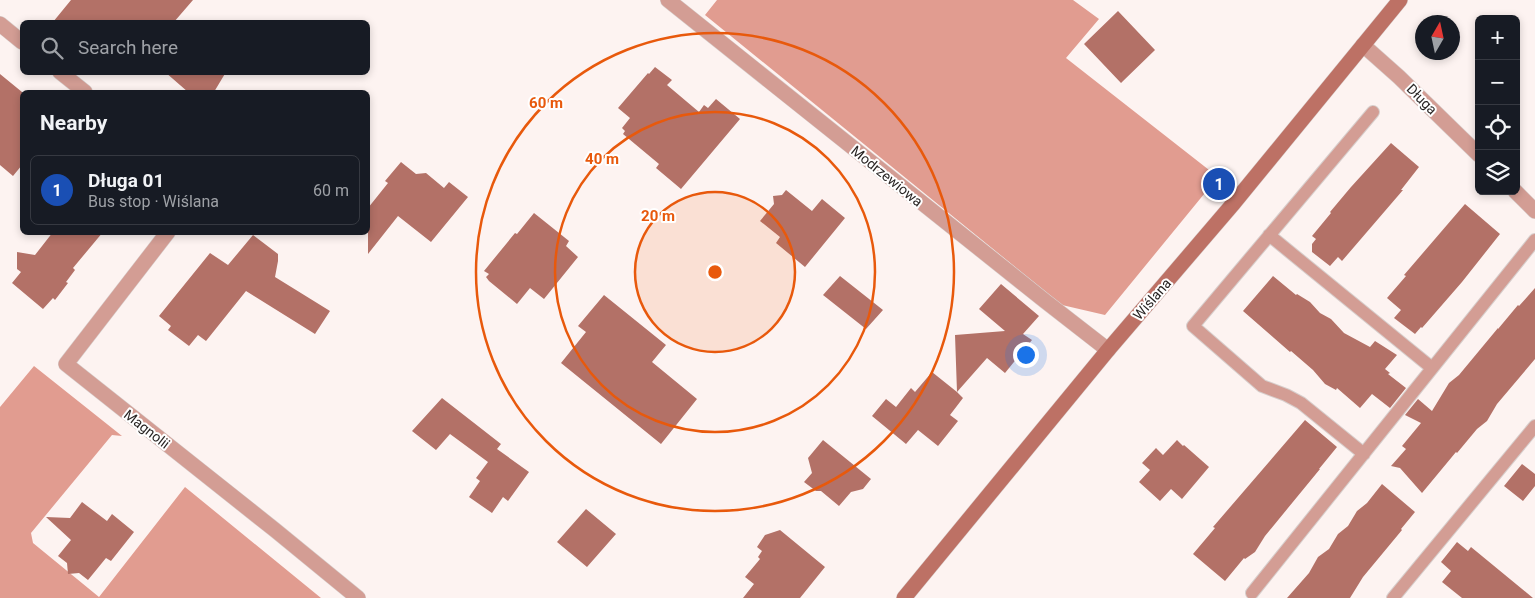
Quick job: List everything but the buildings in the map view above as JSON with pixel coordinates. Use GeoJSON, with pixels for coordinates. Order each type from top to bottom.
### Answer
{"type":"FeatureCollection","features":[{"type":"Feature","properties":{"kind":"main road","name":"Wiślana"},"geometry":{"type":"LineString","coordinates":[[904,598],[1108,350],[1233,204],[1400,0]]}},
{"type":"Feature","properties":{"kind":"street","name":"Modrzewiowa"},"geometry":{"type":"LineString","coordinates":[[668,0],[1108,350]]}},
{"type":"Feature","properties":{"kind":"street"},"geometry":{"type":"LineString","coordinates":[[0,24],[20,40]]}},
{"type":"Feature","properties":{"kind":"street","name":"Długa"},"geometry":{"type":"LineString","coordinates":[[1363,45],[1399,77],[1475,152]]}},
{"type":"Feature","properties":{"kind":"street"},"geometry":{"type":"LineString","coordinates":[[64,75],[82,90]]}},
{"type":"Feature","properties":{"kind":"street"},"geometry":{"type":"LineString","coordinates":[[1519,195],[1535,211]]}},
{"type":"Feature","properties":{"kind":"street","name":"Magnolii"},"geometry":{"type":"LineString","coordinates":[[166,235],[66,364],[358,598]]}},
{"type":"Feature","properties":{"kind":"lane"},"geometry":{"type":"LineString","coordinates":[[1364,454],[1301,403],[1262,386],[1193,326],[1373,112]]}},
{"type":"Feature","properties":{"kind":"lane"},"geometry":{"type":"LineString","coordinates":[[1269,235],[1432,368]]}},
{"type":"Feature","properties":{"kind":"lane"},"geometry":{"type":"LineString","coordinates":[[1252,593],[1535,240]]}},
{"type":"Feature","properties":{"kind":"lane"},"geometry":{"type":"LineString","coordinates":[[1393,598],[1535,426]]}},
{"type":"Feature","properties":{"kind":"shaded area"},"geometry":{"type":"Polygon","coordinates":[[[717,0],[1073,0],[1099,19],[1066,58],[1218,177],[1105,315],[1062,305],[705,15],[717,0]]]}},
{"type":"Feature","properties":{"kind":"shaded area"},"geometry":{"type":"Polygon","coordinates":[[[34,366],[122,436],[112,435],[31,533],[33,543],[99,597],[185,487],[321,598],[0,598],[0,407],[34,366]]]}},
{"type":"Feature","properties":{"kind":"place","name":"Długa 01"},"geometry":{"type":"Point","coordinates":[1219,184]}}]}
